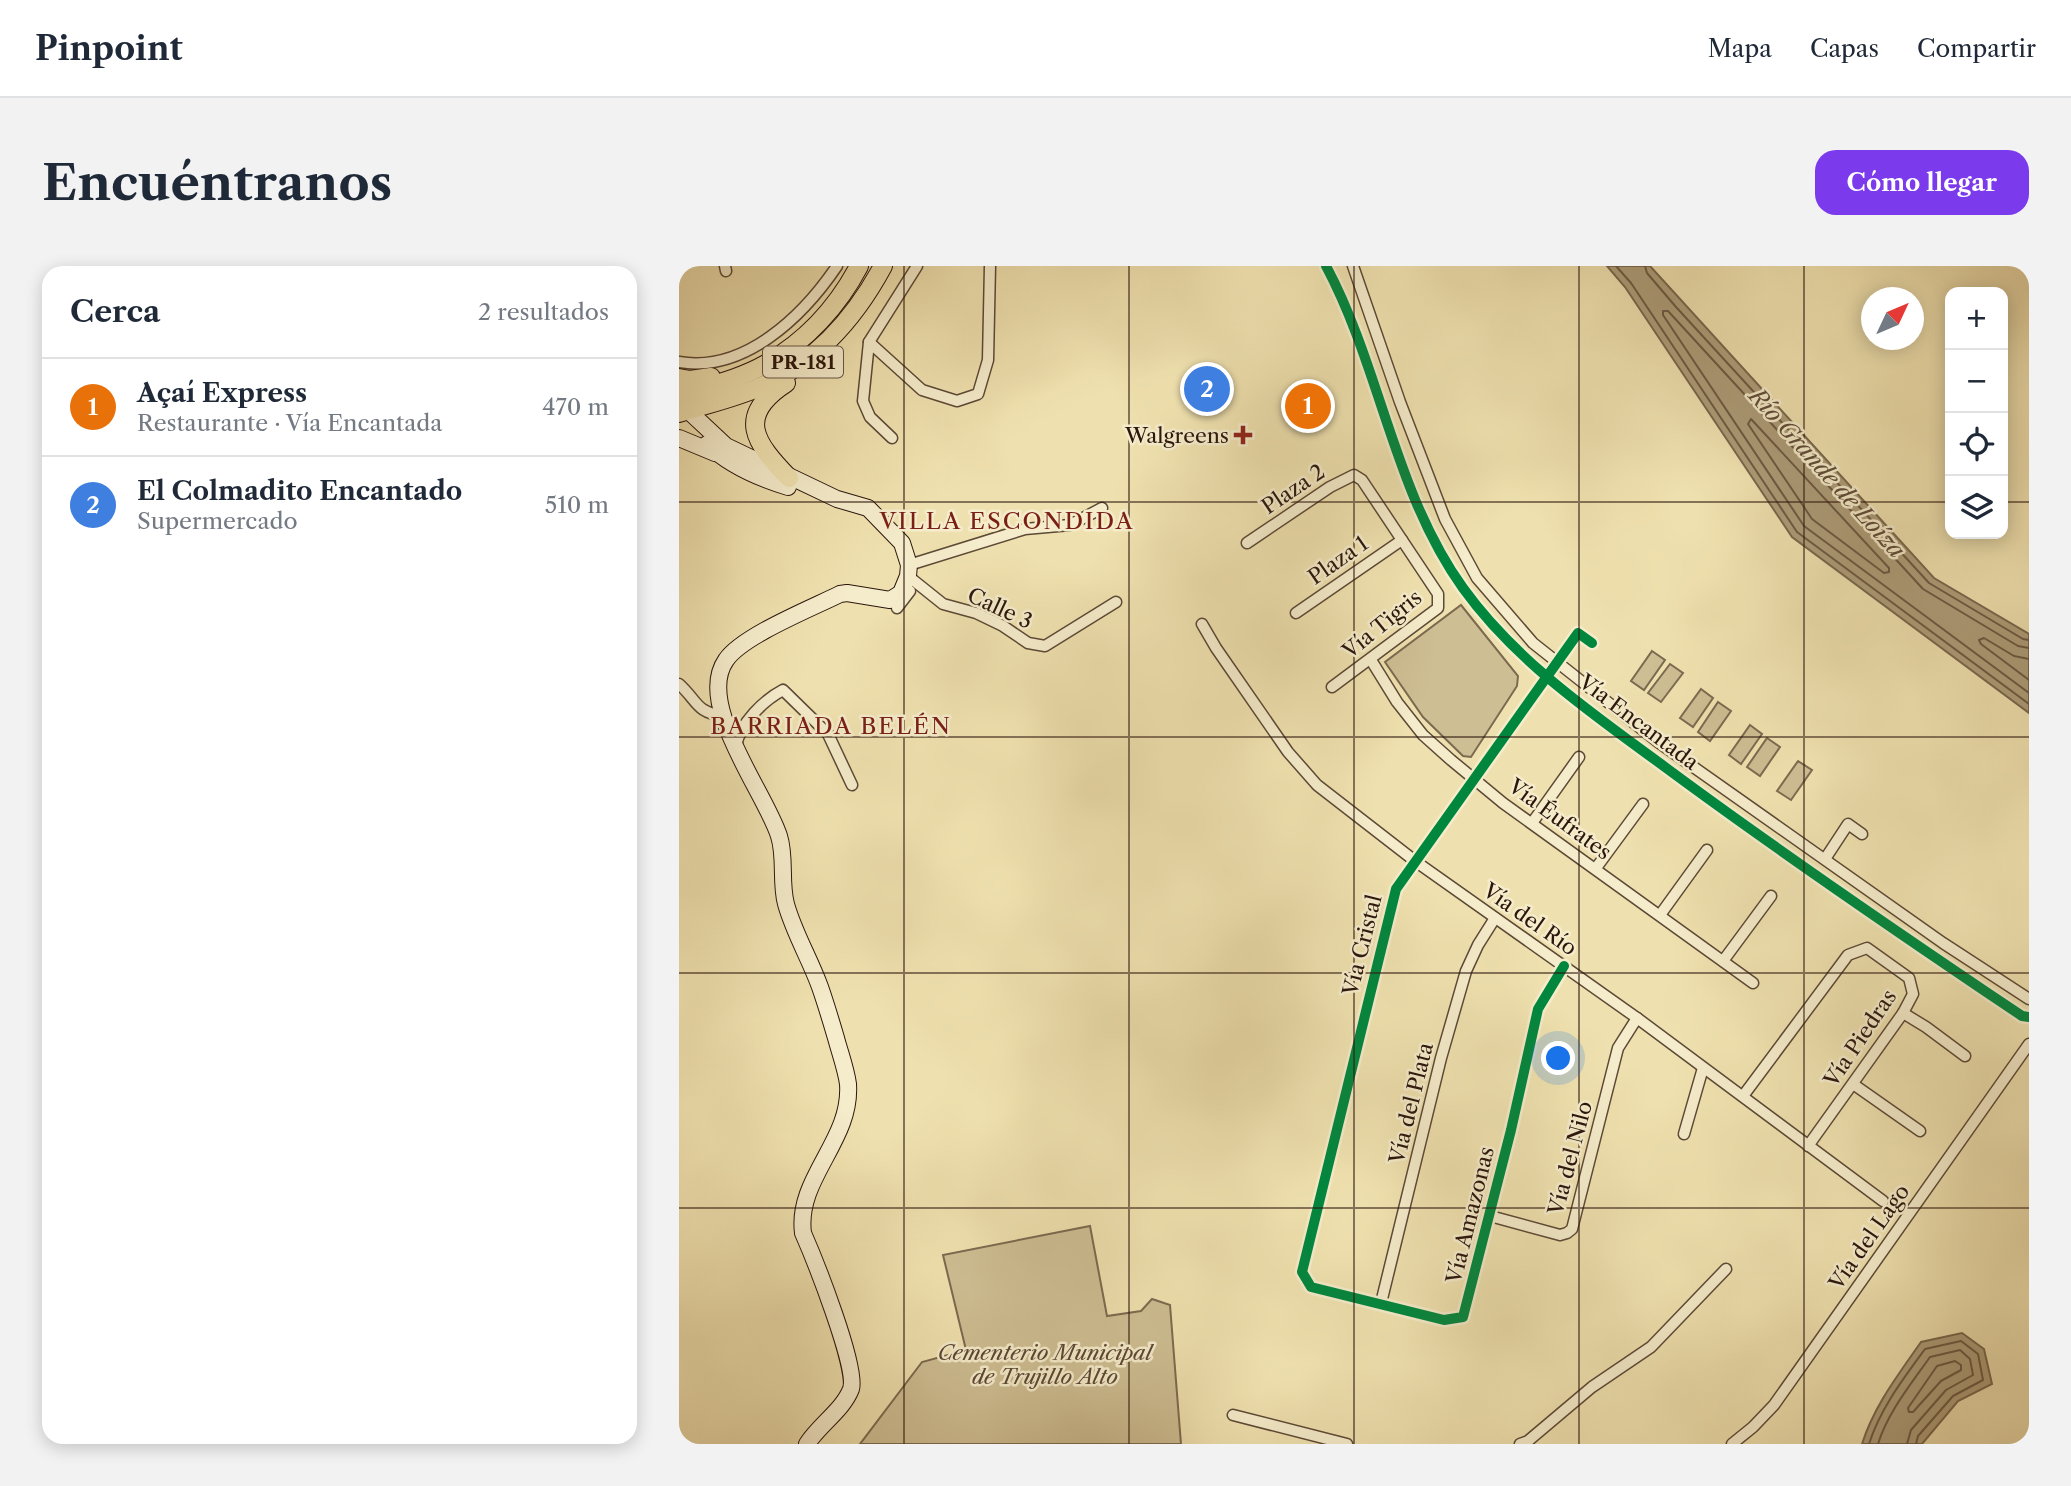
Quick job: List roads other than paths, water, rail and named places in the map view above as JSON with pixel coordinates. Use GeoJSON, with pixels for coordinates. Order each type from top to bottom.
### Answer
{"type":"FeatureCollection","features":[{"type":"Feature","properties":{"kind":"main road","name":"PR-181"},"geometry":{"type":"LineString","coordinates":[[681,407],[741,374],[766,364],[810,331],[840,299],[859,266]]}},
{"type":"Feature","properties":{"kind":"main road","name":"PR-181"},"geometry":{"type":"LineString","coordinates":[[681,407],[760,387],[793,370],[822,347],[853,314],[883,266]]}},
{"type":"Feature","properties":{"kind":"main road"},"geometry":{"type":"LineString","coordinates":[[789,478],[761,446],[756,435],[759,413],[766,399],[816,360],[822,347]]}},
{"type":"Feature","properties":{"kind":"main road"},"geometry":{"type":"LineString","coordinates":[[679,378],[705,379],[730,371],[741,374]]}},
{"type":"Feature","properties":{"kind":"main road"},"geometry":{"type":"LineString","coordinates":[[681,407],[717,453]]}},
{"type":"Feature","properties":{"kind":"main road"},"geometry":{"type":"LineString","coordinates":[[681,407],[726,446],[837,499],[868,508],[902,543],[911,575],[901,593],[890,600],[840,594],[757,636],[735,650],[722,666],[717,684],[717,696],[723,716],[778,833],[782,849],[786,902],[820,988],[848,1084],[843,1122],[833,1147],[816,1171],[801,1222],[843,1343],[853,1381],[842,1403],[807,1444]]}},
{"type":"Feature","properties":{"kind":"main road"},"geometry":{"type":"LineString","coordinates":[[679,438],[717,453],[748,473],[787,487],[815,489]]}},
{"type":"Feature","properties":{"kind":"street"},"geometry":{"type":"LineString","coordinates":[[679,362],[698,365],[751,348],[804,309],[837,266]]}},
{"type":"Feature","properties":{"kind":"street"},"geometry":{"type":"LineString","coordinates":[[892,438],[870,417],[863,401],[869,342],[917,266]]}},
{"type":"Feature","properties":{"kind":"street"},"geometry":{"type":"LineString","coordinates":[[869,342],[922,390],[957,401],[978,394],[988,360],[990,266]]}},
{"type":"Feature","properties":{"kind":"street","name":"Vía Encantada"},"geometry":{"type":"LineString","coordinates":[[1326,266],[1354,327],[1394,443],[1428,528],[1463,588],[1522,656],[1594,714],[1741,824],[1894,931],[2022,1016],[2029,1017]]}},
{"type":"Feature","properties":{"kind":"street","name":"Vía Encantada"},"geometry":{"type":"LineString","coordinates":[[1353,266],[1399,402],[1445,519],[1477,578],[1533,643],[1658,742],[1943,943],[2029,999]]}},
{"type":"Feature","properties":{"kind":"street","name":"Plaza 2"},"geometry":{"type":"LineString","coordinates":[[1247,543],[1343,479],[1354,475],[1362,480]]}},
{"type":"Feature","properties":{"kind":"street","name":"Vía Tigris"},"geometry":{"type":"LineString","coordinates":[[1332,687],[1438,608],[1439,594],[1362,480]]}},
{"type":"Feature","properties":{"kind":"street"},"geometry":{"type":"LineString","coordinates":[[897,608],[911,575],[1025,529],[1070,525],[1102,508]]}},
{"type":"Feature","properties":{"kind":"street","name":"Plaza 1"},"geometry":{"type":"LineString","coordinates":[[1296,613],[1402,540]]}},
{"type":"Feature","properties":{"kind":"street","name":"Calle 3"},"geometry":{"type":"LineString","coordinates":[[911,575],[943,604],[976,613],[1003,626],[1028,643],[1045,646],[1116,602]]}},
{"type":"Feature","properties":{"kind":"street","name":"Vía del Río"},"geometry":{"type":"LineString","coordinates":[[1202,624],[1288,752],[1317,785],[1415,860],[1637,1018],[1883,1201]]}},
{"type":"Feature","properties":{"kind":"street","name":"Vía Cristal"},"geometry":{"type":"LineString","coordinates":[[1306,1279],[1302,1272],[1396,889],[1578,634],[1592,643]]}},
{"type":"Feature","properties":{"kind":"street","name":"Vía Éufrates"},"geometry":{"type":"LineString","coordinates":[[1371,660],[1397,702],[1423,735],[1475,780],[1753,983]]}},
{"type":"Feature","properties":{"kind":"street"},"geometry":{"type":"LineString","coordinates":[[679,684],[699,708],[723,716]]}},
{"type":"Feature","properties":{"kind":"street"},"geometry":{"type":"LineString","coordinates":[[736,746],[737,736],[766,699],[783,690],[828,734],[852,785]]}},
{"type":"Feature","properties":{"kind":"street"},"geometry":{"type":"LineString","coordinates":[[1532,823],[1580,757]]}},
{"type":"Feature","properties":{"kind":"street"},"geometry":{"type":"LineString","coordinates":[[1596,868],[1643,804]]}},
{"type":"Feature","properties":{"kind":"street"},"geometry":{"type":"LineString","coordinates":[[1825,859],[1848,824],[1862,834]]}},
{"type":"Feature","properties":{"kind":"street"},"geometry":{"type":"LineString","coordinates":[[1660,915],[1707,850]]}},
{"type":"Feature","properties":{"kind":"street"},"geometry":{"type":"LineString","coordinates":[[1723,961],[1770,895]]}},
{"type":"Feature","properties":{"kind":"street","name":"Vía del Plata"},"geometry":{"type":"LineString","coordinates":[[1381,1303],[1441,1058],[1466,971],[1495,918]]}},
{"type":"Feature","properties":{"kind":"street","name":"Vía Piedras"},"geometry":{"type":"LineString","coordinates":[[1743,1096],[1848,955],[1867,948],[1909,978],[1913,994],[1903,1013],[1808,1146]]}},
{"type":"Feature","properties":{"kind":"street","name":"Vía Amazonas"},"geometry":{"type":"LineString","coordinates":[[1306,1279],[1311,1287],[1444,1320],[1463,1317],[1490,1216],[1538,1009],[1564,966]]}},
{"type":"Feature","properties":{"kind":"street"},"geometry":{"type":"LineString","coordinates":[[1903,1013],[1965,1056]]}},
{"type":"Feature","properties":{"kind":"street","name":"Vía del Nilo"},"geometry":{"type":"LineString","coordinates":[[1490,1216],[1560,1235],[1572,1228],[1618,1048],[1637,1018]]}},
{"type":"Feature","properties":{"kind":"street","name":"Vía del Lago"},"geometry":{"type":"LineString","coordinates":[[1732,1444],[1774,1405],[2029,1044]]}},
{"type":"Feature","properties":{"kind":"street"},"geometry":{"type":"LineString","coordinates":[[1684,1134],[1703,1068]]}},
{"type":"Feature","properties":{"kind":"street"},"geometry":{"type":"LineString","coordinates":[[1853,1084],[1920,1131]]}},
{"type":"Feature","properties":{"kind":"street"},"geometry":{"type":"LineString","coordinates":[[1520,1444],[1528,1441],[1592,1387],[1651,1347],[1726,1269]]}},
{"type":"Feature","properties":{"kind":"street"},"geometry":{"type":"LineString","coordinates":[[1233,1415],[1347,1444]]}},
{"type":"Feature","properties":{"kind":"water","name":"Río Grande de Loíza"},"geometry":{"type":"Polygon","coordinates":[[[1607,266],[1650,266],[1934,578],[2029,634],[2029,713],[1792,537],[1625,287],[1607,266]]]}},
{"type":"Feature","properties":{"kind":"water"},"geometry":{"type":"Polygon","coordinates":[[[1962,1333],[1984,1349],[1992,1384],[1958,1401],[1922,1444],[1862,1444],[1880,1404],[1921,1342],[1962,1333]]]}},
{"type":"Feature","properties":{"kind":"place","name":"El Colmadito Encantado"},"geometry":{"type":"Point","coordinates":[1207,389]}},
{"type":"Feature","properties":{"kind":"place","name":"Açaí Express"},"geometry":{"type":"Point","coordinates":[1308,406]}},
{"type":"Feature","properties":{"kind":"place","name":"Walgreens"},"geometry":{"type":"Point","coordinates":[1243,435]}},
{"type":"Feature","properties":{"kind":"district","name":"VILLA ESCONDIDA"},"geometry":{"type":"Point","coordinates":[1007,521]}},
{"type":"Feature","properties":{"kind":"district","name":"BARRIADA BELÉN"},"geometry":{"type":"Point","coordinates":[831,726]}},
{"type":"Feature","properties":{"kind":"park label","name":"Cementerio Municipal de Trujillo Alto"},"geometry":{"type":"Point","coordinates":[1045,1364]}}]}
